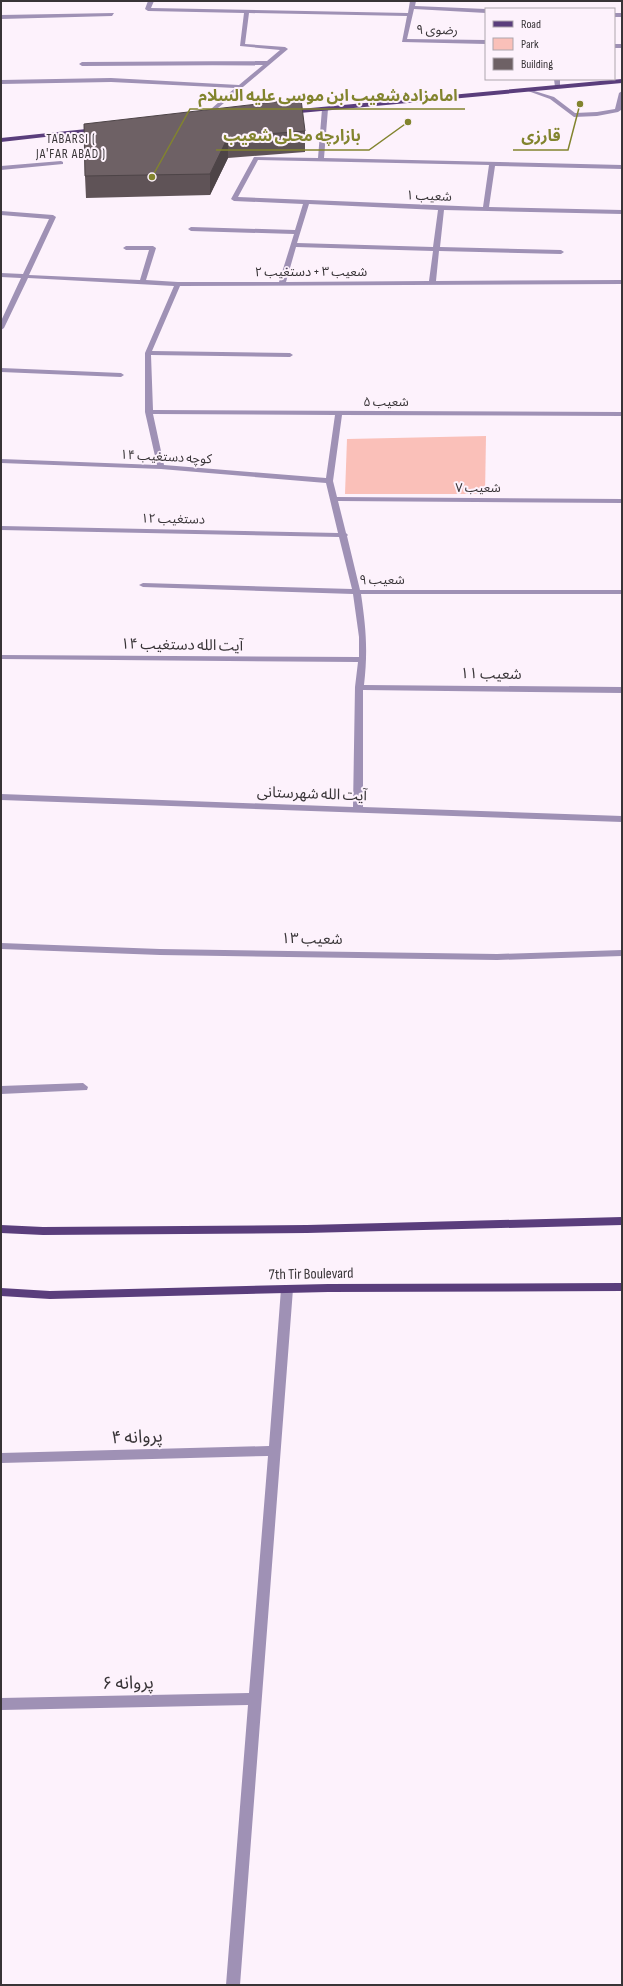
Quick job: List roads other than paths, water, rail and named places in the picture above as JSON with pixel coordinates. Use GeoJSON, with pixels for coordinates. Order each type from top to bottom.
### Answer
{"type":"FeatureCollection","features":[{"type":"Feature","properties":{"kind":"main road"},"geometry":{"type":"LineString","coordinates":[[279,113],[622,81]]}},
{"type":"Feature","properties":{"kind":"main road"},"geometry":{"type":"LineString","coordinates":[[202,119],[218,118]]}},
{"type":"Feature","properties":{"kind":"main road"},"geometry":{"type":"LineString","coordinates":[[1,140],[102,129]]}},
{"type":"Feature","properties":{"kind":"main road"},"geometry":{"type":"LineString","coordinates":[[1,1229],[43,1232],[307,1229],[622,1221]]}},
{"type":"Feature","properties":{"kind":"main road","name":"7th Tir Boulevard"},"geometry":{"type":"LineString","coordinates":[[1,1292],[50,1296],[287,1289],[622,1287]]}},
{"type":"Feature","properties":{"kind":"street"},"geometry":{"type":"LineString","coordinates":[[151,1],[148,9],[410,15]]}},
{"type":"Feature","properties":{"kind":"street","name":"رضوی ۹"},"geometry":{"type":"LineString","coordinates":[[414,1],[404,40],[485,42]]}},
{"type":"Feature","properties":{"kind":"street"},"geometry":{"type":"LineString","coordinates":[[413,7],[485,11]]}},
{"type":"Feature","properties":{"kind":"street"},"geometry":{"type":"LineString","coordinates":[[202,119],[284,49],[242,45],[247,12]]}},
{"type":"Feature","properties":{"kind":"street"},"geometry":{"type":"LineString","coordinates":[[1,17],[112,14]]}},
{"type":"Feature","properties":{"kind":"street"},"geometry":{"type":"LineString","coordinates":[[82,64],[268,63]]}},
{"type":"Feature","properties":{"kind":"street"},"geometry":{"type":"LineString","coordinates":[[1,82],[111,80],[240,87]]}},
{"type":"Feature","properties":{"kind":"street"},"geometry":{"type":"LineString","coordinates":[[557,80],[558,87]]}},
{"type":"Feature","properties":{"kind":"street"},"geometry":{"type":"LineString","coordinates":[[530,90],[552,98],[574,115],[597,114],[618,110],[622,93]]}},
{"type":"Feature","properties":{"kind":"street"},"geometry":{"type":"LineString","coordinates":[[325,109],[321,160],[622,167]]}},
{"type":"Feature","properties":{"kind":"street","name":"شعیب ۱"},"geometry":{"type":"LineString","coordinates":[[321,160],[256,158],[234,199],[441,208],[622,212]]}},
{"type":"Feature","properties":{"kind":"street"},"geometry":{"type":"LineString","coordinates":[[1,168],[61,163]]}},
{"type":"Feature","properties":{"kind":"street"},"geometry":{"type":"LineString","coordinates":[[486,209],[492,164]]}},
{"type":"Feature","properties":{"kind":"street"},"geometry":{"type":"LineString","coordinates":[[282,284],[306,203]]}},
{"type":"Feature","properties":{"kind":"street"},"geometry":{"type":"LineString","coordinates":[[432,284],[441,208]]}},
{"type":"Feature","properties":{"kind":"street"},"geometry":{"type":"LineString","coordinates":[[1,213],[53,217],[1,328]]}},
{"type":"Feature","properties":{"kind":"street"},"geometry":{"type":"LineString","coordinates":[[191,229],[297,232]]}},
{"type":"Feature","properties":{"kind":"street"},"geometry":{"type":"LineString","coordinates":[[293,245],[561,252]]}},
{"type":"Feature","properties":{"kind":"street"},"geometry":{"type":"LineString","coordinates":[[126,248],[153,248],[142,283]]}},
{"type":"Feature","properties":{"kind":"street","name":"شعیب ۳ + دستغیب ۲"},"geometry":{"type":"LineString","coordinates":[[1,275],[178,284],[622,282]]}},
{"type":"Feature","properties":{"kind":"street"},"geometry":{"type":"LineString","coordinates":[[161,467],[149,412],[148,353],[178,284]]}},
{"type":"Feature","properties":{"kind":"street"},"geometry":{"type":"LineString","coordinates":[[148,353],[290,355]]}},
{"type":"Feature","properties":{"kind":"street"},"geometry":{"type":"LineString","coordinates":[[1,370],[121,375]]}},
{"type":"Feature","properties":{"kind":"street","name":"شعیب ۵"},"geometry":{"type":"LineString","coordinates":[[149,412],[622,414]]}},
{"type":"Feature","properties":{"kind":"street"},"geometry":{"type":"LineString","coordinates":[[339,414],[329,481],[333,500],[344,535],[356,592],[363,636],[363,660],[359,687],[358,809]]}},
{"type":"Feature","properties":{"kind":"street","name":"کوچه دستغیب ۱۴"},"geometry":{"type":"LineString","coordinates":[[1,461],[161,467],[329,481]]}},
{"type":"Feature","properties":{"kind":"street","name":"شعیب ۷"},"geometry":{"type":"LineString","coordinates":[[333,500],[622,501]]}},
{"type":"Feature","properties":{"kind":"street","name":"دستغیب ۱۲"},"geometry":{"type":"LineString","coordinates":[[1,528],[344,535]]}},
{"type":"Feature","properties":{"kind":"street","name":"شعیب ۹"},"geometry":{"type":"LineString","coordinates":[[143,585],[356,592],[622,592]]}},
{"type":"Feature","properties":{"kind":"street","name":"آیت الله دستغیب ۱۴"},"geometry":{"type":"LineString","coordinates":[[1,657],[363,660]]}},
{"type":"Feature","properties":{"kind":"street","name":"شعیب ۱۱"},"geometry":{"type":"LineString","coordinates":[[359,687],[622,690]]}},
{"type":"Feature","properties":{"kind":"street","name":"آیت الله شهرستانی"},"geometry":{"type":"LineString","coordinates":[[1,797],[622,819]]}},
{"type":"Feature","properties":{"kind":"street","name":"شعیب ۱۳"},"geometry":{"type":"LineString","coordinates":[[1,946],[160,952],[497,957],[622,953]]}},
{"type":"Feature","properties":{"kind":"street"},"geometry":{"type":"LineString","coordinates":[[1,1090],[83,1087]]}},
{"type":"Feature","properties":{"kind":"street"},"geometry":{"type":"LineString","coordinates":[[233,1985],[287,1289]]}},
{"type":"Feature","properties":{"kind":"street","name":"پروانه ۴"},"geometry":{"type":"LineString","coordinates":[[1,1458],[274,1451]]}},
{"type":"Feature","properties":{"kind":"street","name":"پروانه ۶"},"geometry":{"type":"LineString","coordinates":[[1,1704],[255,1699]]}},
{"type":"Feature","properties":{"kind":"place","name":"قارزی"},"geometry":{"type":"Point","coordinates":[580,104]}},
{"type":"Feature","properties":{"kind":"place","name":"بازارچه محلی شعیب"},"geometry":{"type":"Point","coordinates":[408,122]}},
{"type":"Feature","properties":{"kind":"place","name":"امامزاده شعیب ابن موسی علیه السلام"},"geometry":{"type":"Point","coordinates":[152,177]}},
{"type":"Feature","properties":{"kind":"district","name":"TABARSI ( JA'FAR ABAD )"},"geometry":{"type":"Point","coordinates":[71,146]}}]}
